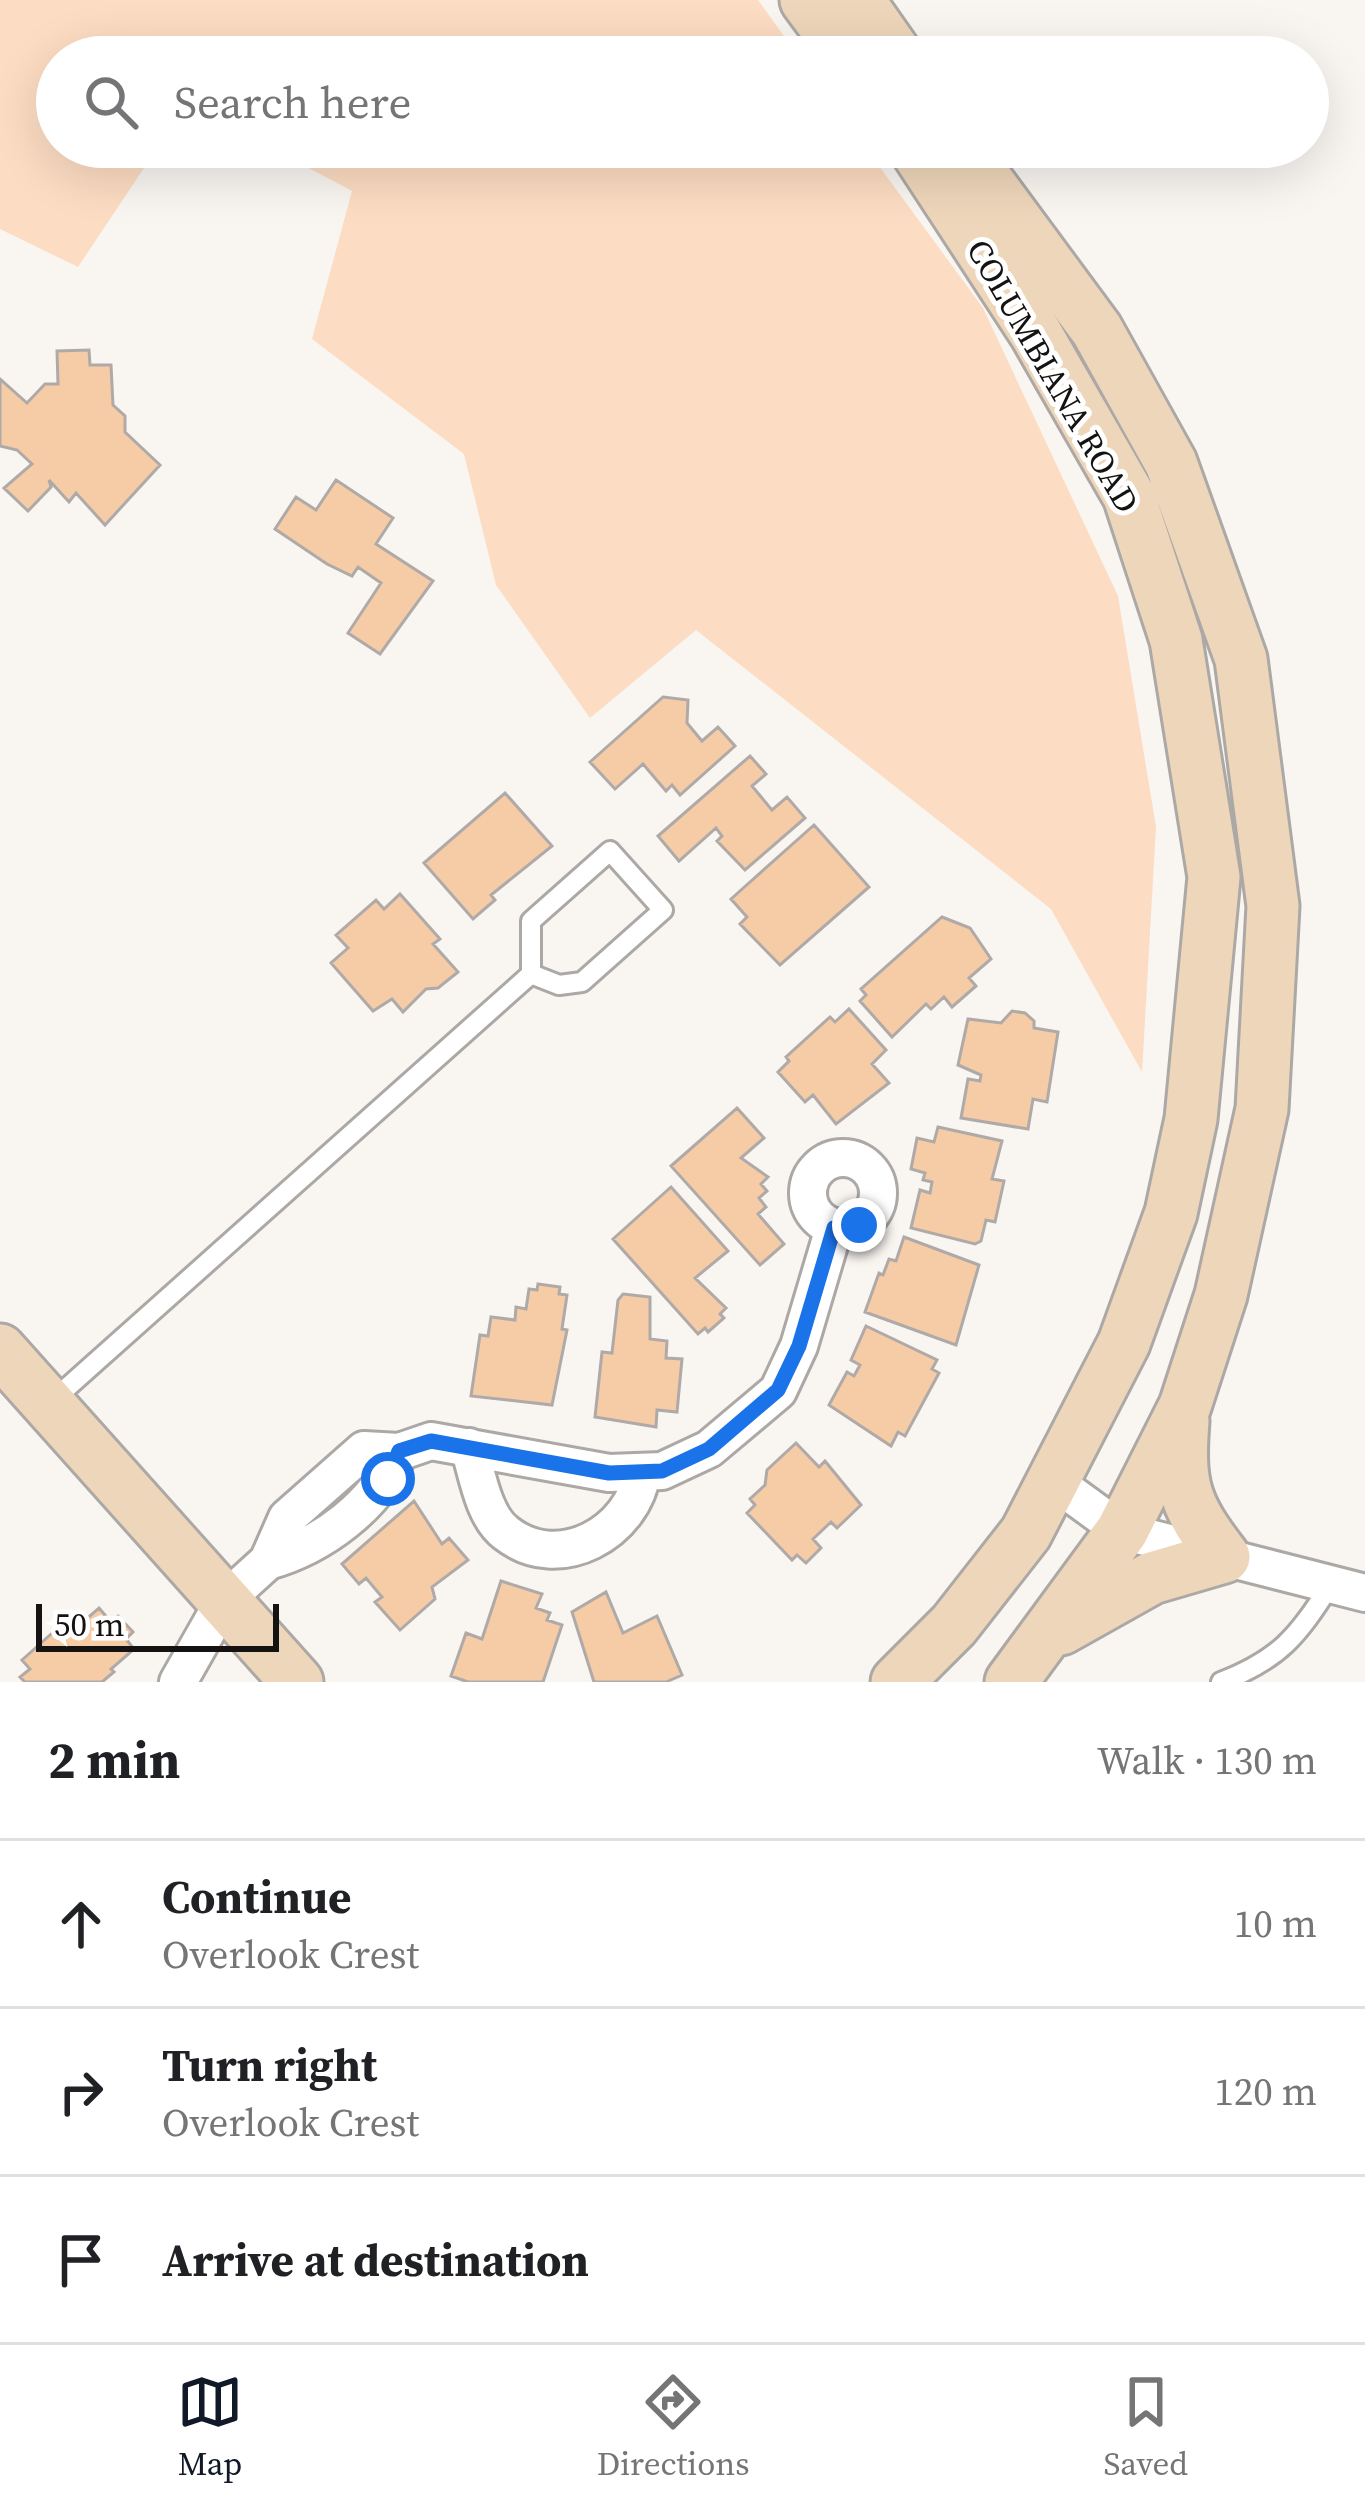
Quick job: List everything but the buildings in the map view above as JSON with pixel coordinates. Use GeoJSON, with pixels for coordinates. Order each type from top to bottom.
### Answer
{"type":"FeatureCollection","features":[{"type":"Feature","properties":{"kind":"main road"},"geometry":{"type":"LineString","coordinates":[[806,0],[833,36]]}},
{"type":"Feature","properties":{"kind":"main road"},"geometry":{"type":"LineString","coordinates":[[858,0],[883,36]]}},
{"type":"Feature","properties":{"kind":"main road","name":"COLUMBIANA ROAD"},"geometry":{"type":"LineString","coordinates":[[897,1682],[954,1625],[1026,1533],[1124,1342],[1171,1214],[1191,1119],[1214,877],[1176,640],[1130,496],[1036,334],[928,168]]}},
{"type":"Feature","properties":{"kind":"main road","name":"COLUMBIANA ROAD"},"geometry":{"type":"LineString","coordinates":[[977,168],[1097,330],[1171,463],[1241,659],[1273,906],[1262,1109],[1221,1294],[1184,1406],[1122,1531],[1011,1682]]}},
{"type":"Feature","properties":{"kind":"main road"},"geometry":{"type":"LineString","coordinates":[[0,1350],[297,1682]]}},
{"type":"Feature","properties":{"kind":"main road"},"geometry":{"type":"LineString","coordinates":[[1045,1638],[1152,1578],[1224,1557],[1195,1519],[1179,1479],[1184,1406]]}},
{"type":"Feature","properties":{"kind":"street"},"geometry":{"type":"LineString","coordinates":[[178,1682],[224,1601],[268,1562],[287,1518],[364,1450],[399,1451],[431,1441],[609,1473],[662,1471],[709,1449],[778,1390],[799,1346],[834,1228]]}},
{"type":"Feature","properties":{"kind":"street"},"geometry":{"type":"LineString","coordinates":[[469,1447],[488,1507],[505,1533],[538,1546],[573,1547],[604,1537],[632,1504],[642,1472]]}},
{"type":"Feature","properties":{"kind":"street"},"geometry":{"type":"LineString","coordinates":[[1052,1480],[1122,1531],[1348,1588]]}},
{"type":"Feature","properties":{"kind":"lane"},"geometry":{"type":"LineString","coordinates":[[48,1404],[531,974],[531,921],[610,851],[662,910],[582,982],[559,985],[531,974]]}},
{"type":"Feature","properties":{"kind":"lane"},"geometry":{"type":"LineString","coordinates":[[1221,1682],[1264,1665],[1348,1588]]}},
{"type":"Feature","properties":{"kind":"shaded area"},"geometry":{"type":"Polygon","coordinates":[[[0,0],[758,0],[784,36],[36,36],[36,168],[144,168],[78,267],[0,229],[0,0]]]}},
{"type":"Feature","properties":{"kind":"shaded area"},"geometry":{"type":"Polygon","coordinates":[[[309,168],[880,168],[983,308],[1118,596],[1156,827],[1142,1072],[1051,909],[696,630],[590,718],[496,585],[464,454],[312,339],[352,191],[309,168]]]}},
{"type":"Feature","properties":{"kind":"route"},"geometry":{"type":"LineString","coordinates":[[388,1479],[399,1451],[431,1441],[609,1473],[662,1471],[709,1449],[778,1390],[799,1346],[834,1228],[859,1225]]}}]}
